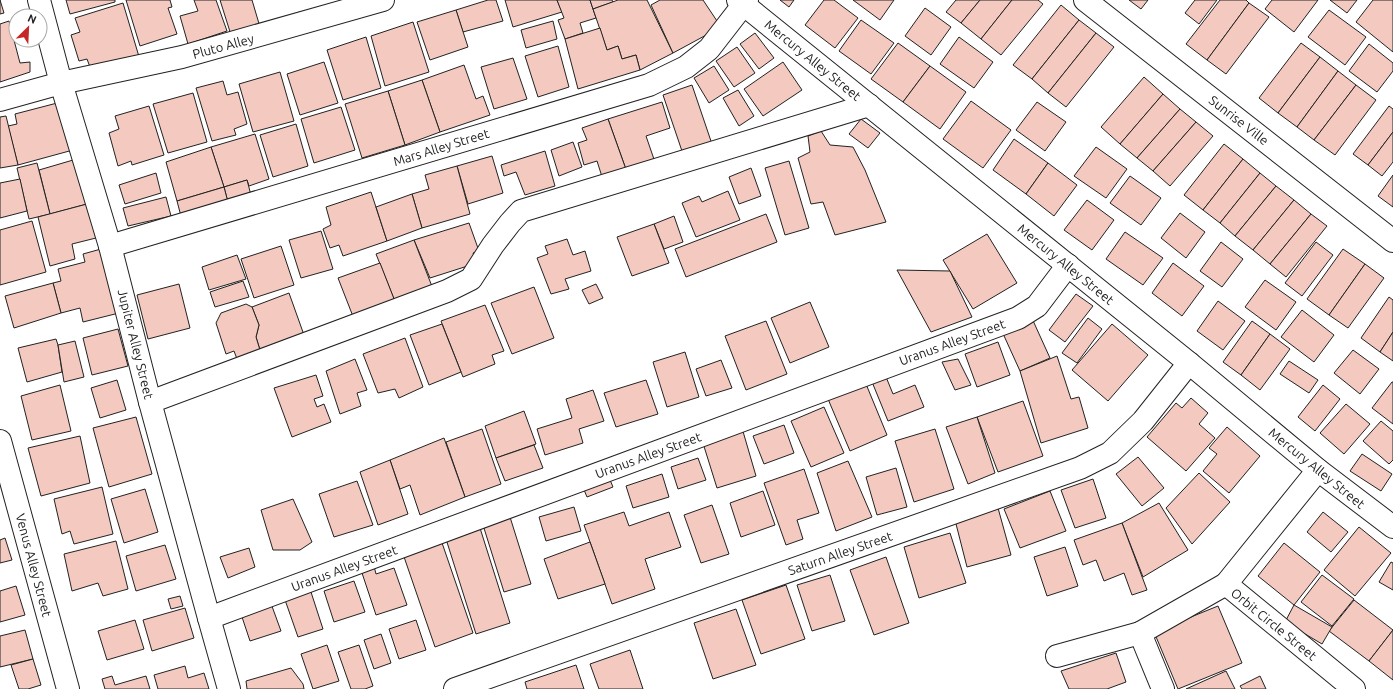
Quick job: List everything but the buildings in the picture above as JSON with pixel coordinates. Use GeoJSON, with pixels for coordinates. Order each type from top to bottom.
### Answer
{"type":"FeatureCollection","features":[{"type":"Feature","properties":{"kind":"street","name":"Jupiter Alley Street"},"geometry":{"type":"LineString","coordinates":[[39,0],[61,83],[110,246],[150,402],[229,689]]}},
{"type":"Feature","properties":{"kind":"street","name":"Pluto Alley"},"geometry":{"type":"LineString","coordinates":[[0,100],[61,83],[182,57],[383,0]]}},
{"type":"Feature","properties":{"kind":"street","name":"Sunrise Ville"},"geometry":{"type":"LineString","coordinates":[[1085,0],[1393,241]]}},
{"type":"Feature","properties":{"kind":"street","name":"Mercury Alley Street"},"geometry":{"type":"LineString","coordinates":[[743,1],[869,105],[1189,363],[1318,470],[1393,527]]}},
{"type":"Feature","properties":{"kind":"street","name":"Mars Alley Street"},"geometry":{"type":"LineString","coordinates":[[110,246],[649,85],[686,67],[709,49],[743,1]]}},
{"type":"Feature","properties":{"kind":"street"},"geometry":{"type":"LineString","coordinates":[[150,402],[447,291],[471,279],[493,245],[521,211],[869,105]]}},
{"type":"Feature","properties":{"kind":"street","name":"Uranus Alley Street"},"geometry":{"type":"LineString","coordinates":[[209,618],[1018,318],[1037,306],[1068,265]]}},
{"type":"Feature","properties":{"kind":"street","name":"Saturn Alley Street"},"geometry":{"type":"LineString","coordinates":[[455,689],[1080,468],[1110,452],[1143,421],[1189,363]]}},
{"type":"Feature","properties":{"kind":"street","name":"Venus Alley Street"},"geometry":{"type":"LineString","coordinates":[[0,441],[68,689]]}},
{"type":"Feature","properties":{"kind":"street"},"geometry":{"type":"LineString","coordinates":[[1226,584],[1318,470]]}},
{"type":"Feature","properties":{"kind":"street","name":"Orbit Circle Street"},"geometry":{"type":"LineString","coordinates":[[1057,656],[1140,633],[1226,584],[1354,689]]}},
{"type":"Feature","properties":{"kind":"street"},"geometry":{"type":"LineString","coordinates":[[1140,633],[1163,689]]}}]}
